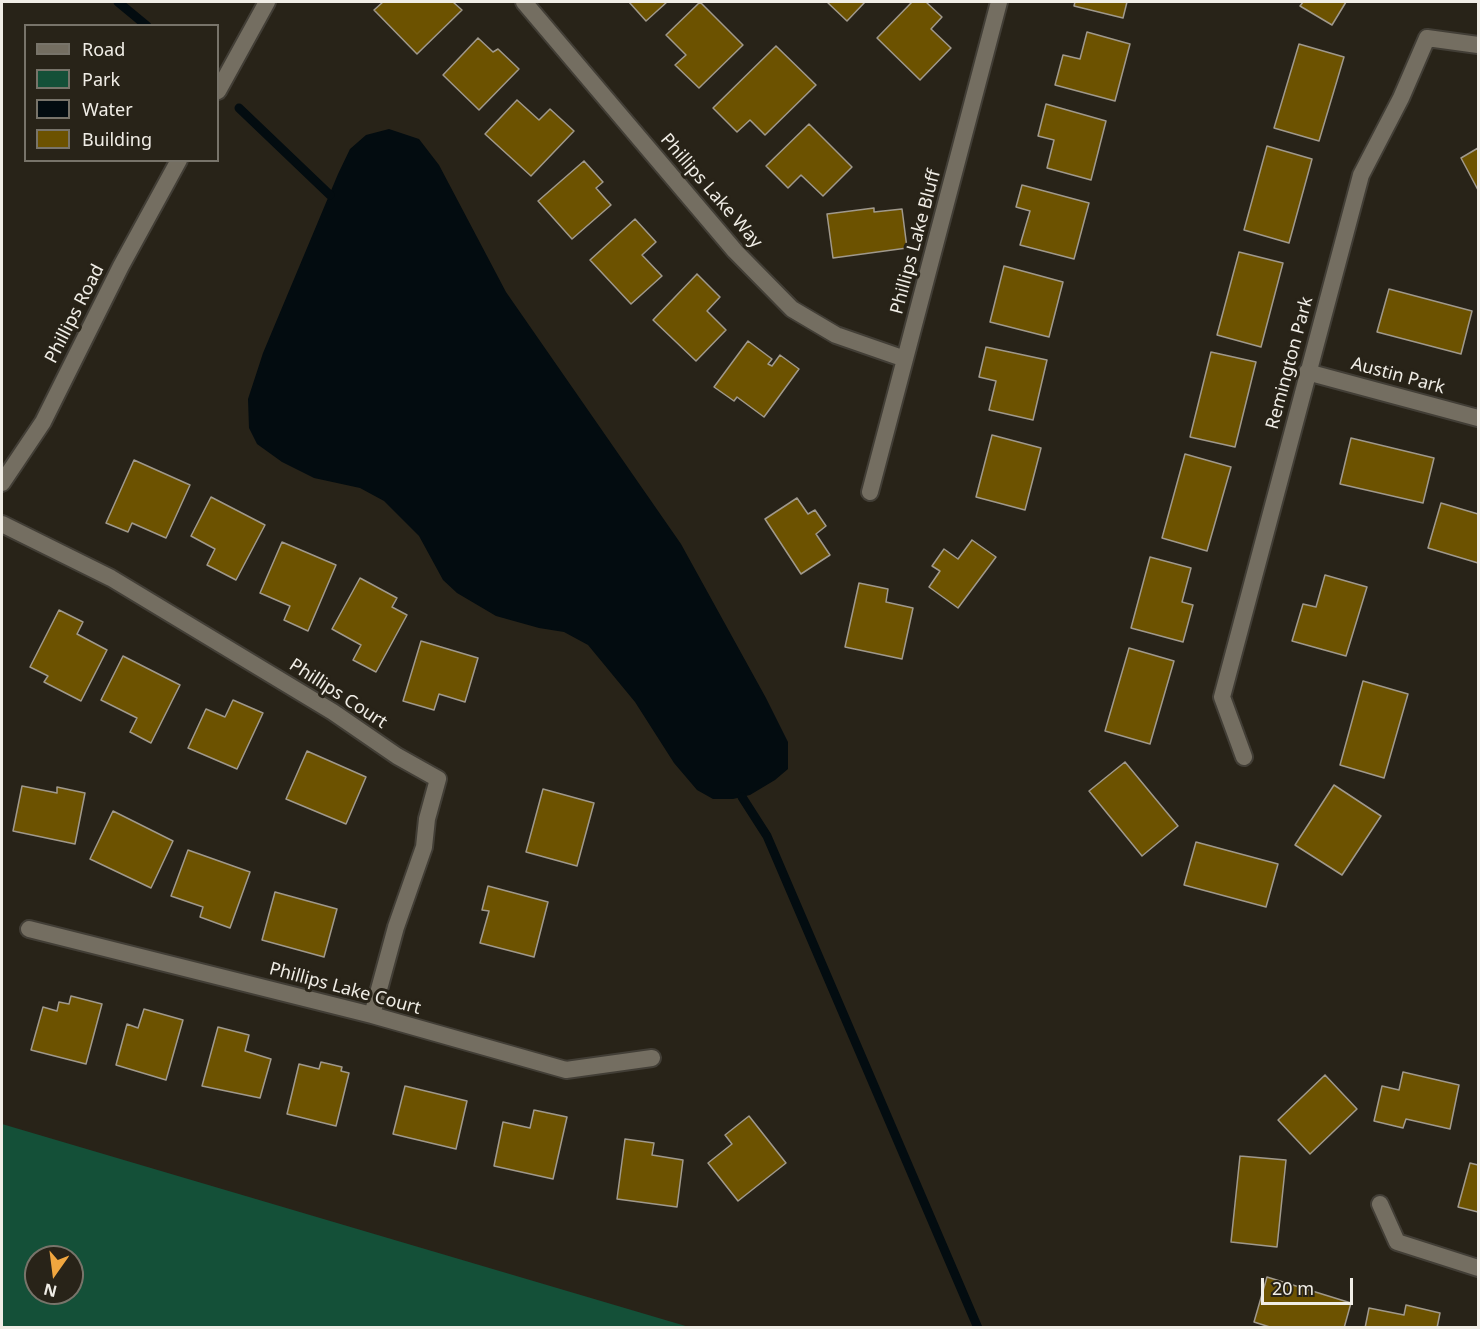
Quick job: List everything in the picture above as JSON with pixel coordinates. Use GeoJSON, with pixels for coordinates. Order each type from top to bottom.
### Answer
{"type":"FeatureCollection","features":[{"type":"Feature","properties":{"kind":"street"},"geometry":{"type":"LineString","coordinates":[[219,89],[267,2]]}},
{"type":"Feature","properties":{"kind":"street","name":"Phillips Lake Way"},"geometry":{"type":"LineString","coordinates":[[524,2],[735,251],[792,309],[836,335],[905,359]]}},
{"type":"Feature","properties":{"kind":"street","name":"Phillips Lake Bluff"},"geometry":{"type":"LineString","coordinates":[[870,492],[999,2]]}},
{"type":"Feature","properties":{"kind":"street","name":"Remington Park"},"geometry":{"type":"LineString","coordinates":[[1244,757],[1222,697],[1361,175],[1401,98],[1427,38],[1479,45]]}},
{"type":"Feature","properties":{"kind":"street","name":"Phillips Road"},"geometry":{"type":"LineString","coordinates":[[2,483],[43,422],[121,266],[178,162]]}},
{"type":"Feature","properties":{"kind":"street","name":"Austin Park"},"geometry":{"type":"LineString","coordinates":[[1307,372],[1479,418]]}},
{"type":"Feature","properties":{"kind":"street","name":"Phillips Court"},"geometry":{"type":"LineString","coordinates":[[2,524],[111,578],[333,712],[397,756],[438,779],[427,819],[424,847],[396,927],[372,1015]]}},
{"type":"Feature","properties":{"kind":"street","name":"Phillips Lake Court"},"geometry":{"type":"LineString","coordinates":[[29,928],[372,1015],[566,1070],[652,1058]]}},
{"type":"Feature","properties":{"kind":"street"},"geometry":{"type":"LineString","coordinates":[[1380,1204],[1397,1242],[1479,1268]]}},
{"type":"Feature","properties":{"kind":"green space"},"geometry":{"type":"Polygon","coordinates":[[[2,1124],[689,1327],[2,1327],[2,1124]]]}},
{"type":"Feature","properties":{"kind":"water"},"geometry":{"type":"Polygon","coordinates":[[[389,129],[419,139],[439,165],[506,292],[681,544],[766,698],[788,742],[788,769],[750,795],[733,799],[713,799],[697,790],[674,763],[635,702],[588,645],[564,632],[539,628],[496,616],[457,593],[443,580],[419,536],[384,501],[360,488],[314,478],[282,462],[257,444],[249,428],[248,399],[263,353],[338,174],[350,149],[366,135],[389,129]]]}},
{"type":"Feature","properties":{"kind":"building"},"geometry":{"type":"Polygon","coordinates":[[[383,2],[453,2],[462,10],[417,54],[374,10],[383,2]]]}},
{"type":"Feature","properties":{"kind":"building"},"geometry":{"type":"Polygon","coordinates":[[[629,2],[667,2],[646,21],[629,2]]]}},
{"type":"Feature","properties":{"kind":"building"},"geometry":{"type":"Polygon","coordinates":[[[700,2],[743,45],[699,88],[675,65],[686,55],[666,35],[700,2]]]}},
{"type":"Feature","properties":{"kind":"building"},"geometry":{"type":"Polygon","coordinates":[[[827,2],[865,2],[847,21],[827,2]]]}},
{"type":"Feature","properties":{"kind":"building"},"geometry":{"type":"Polygon","coordinates":[[[912,2],[926,2],[942,17],[931,29],[951,48],[920,80],[877,38],[912,2]]]}},
{"type":"Feature","properties":{"kind":"building"},"geometry":{"type":"Polygon","coordinates":[[[1075,2],[1127,2],[1123,18],[1074,6],[1075,2]]]}},
{"type":"Feature","properties":{"kind":"building"},"geometry":{"type":"Polygon","coordinates":[[[1303,2],[1346,2],[1332,25],[1300,6],[1303,2]]]}},
{"type":"Feature","properties":{"kind":"building"},"geometry":{"type":"Polygon","coordinates":[[[1087,32],[1130,44],[1115,101],[1055,85],[1063,55],[1080,59],[1087,32]]]}},
{"type":"Feature","properties":{"kind":"building"},"geometry":{"type":"Polygon","coordinates":[[[478,38],[493,52],[498,49],[519,69],[479,110],[443,75],[478,38]]]}},
{"type":"Feature","properties":{"kind":"building"},"geometry":{"type":"Polygon","coordinates":[[[1299,44],[1344,57],[1319,141],[1274,128],[1299,44]]]}},
{"type":"Feature","properties":{"kind":"building"},"geometry":{"type":"Polygon","coordinates":[[[776,46],[816,85],[765,135],[750,120],[737,132],[713,108],[776,46]]]}},
{"type":"Feature","properties":{"kind":"building"},"geometry":{"type":"Polygon","coordinates":[[[517,100],[539,120],[550,109],[574,131],[531,176],[485,134],[517,100]]]}},
{"type":"Feature","properties":{"kind":"building"},"geometry":{"type":"Polygon","coordinates":[[[1046,104],[1106,121],[1091,180],[1047,168],[1054,140],[1038,136],[1046,104]]]}},
{"type":"Feature","properties":{"kind":"building"},"geometry":{"type":"Polygon","coordinates":[[[809,124],[852,167],[823,196],[801,175],[788,188],[766,166],[809,124]]]}},
{"type":"Feature","properties":{"kind":"building"},"geometry":{"type":"Polygon","coordinates":[[[1267,146],[1312,159],[1289,243],[1244,230],[1267,146]]]}},
{"type":"Feature","properties":{"kind":"building"},"geometry":{"type":"Polygon","coordinates":[[[1478,148],[1478,190],[1461,158],[1478,148]]]}},
{"type":"Feature","properties":{"kind":"building"},"geometry":{"type":"Polygon","coordinates":[[[584,161],[603,182],[596,188],[611,205],[572,239],[538,201],[584,161]]]}},
{"type":"Feature","properties":{"kind":"building"},"geometry":{"type":"Polygon","coordinates":[[[1022,185],[1089,203],[1074,259],[1020,245],[1030,211],[1016,207],[1022,185]]]}},
{"type":"Feature","properties":{"kind":"building"},"geometry":{"type":"Polygon","coordinates":[[[874,208],[874,212],[902,209],[907,248],[833,258],[827,214],[874,208]]]}},
{"type":"Feature","properties":{"kind":"building"},"geometry":{"type":"Polygon","coordinates":[[[635,219],[656,242],[642,255],[662,276],[631,304],[590,260],[635,219]]]}},
{"type":"Feature","properties":{"kind":"building"},"geometry":{"type":"Polygon","coordinates":[[[1239,252],[1283,263],[1261,347],[1217,335],[1239,252]]]}},
{"type":"Feature","properties":{"kind":"building"},"geometry":{"type":"Polygon","coordinates":[[[1004,266],[1063,282],[1049,337],[990,322],[1004,266]]]}},
{"type":"Feature","properties":{"kind":"building"},"geometry":{"type":"Polygon","coordinates":[[[697,274],[720,297],[707,311],[726,330],[696,361],[653,320],[697,274]]]}},
{"type":"Feature","properties":{"kind":"building"},"geometry":{"type":"Polygon","coordinates":[[[1389,289],[1472,311],[1461,354],[1377,332],[1389,289]]]}},
{"type":"Feature","properties":{"kind":"building"},"geometry":{"type":"Polygon","coordinates":[[[748,341],[772,359],[768,364],[772,366],[780,355],[799,369],[764,417],[737,397],[734,401],[714,387],[748,341]]]}},
{"type":"Feature","properties":{"kind":"building"},"geometry":{"type":"Polygon","coordinates":[[[986,347],[1047,360],[1033,420],[989,410],[996,381],[979,377],[986,347]]]}},
{"type":"Feature","properties":{"kind":"building"},"geometry":{"type":"Polygon","coordinates":[[[1211,352],[1256,362],[1235,447],[1190,437],[1211,352]]]}},
{"type":"Feature","properties":{"kind":"building"},"geometry":{"type":"Polygon","coordinates":[[[992,435],[1041,448],[1025,510],[976,497],[992,435]]]}},
{"type":"Feature","properties":{"kind":"building"},"geometry":{"type":"Polygon","coordinates":[[[1351,438],[1434,458],[1423,503],[1340,484],[1351,438]]]}},
{"type":"Feature","properties":{"kind":"building"},"geometry":{"type":"Polygon","coordinates":[[[1185,454],[1231,467],[1207,551],[1162,538],[1185,454]]]}},
{"type":"Feature","properties":{"kind":"building"},"geometry":{"type":"Polygon","coordinates":[[[134,460],[190,485],[166,538],[132,523],[128,532],[106,523],[134,460]]]}},
{"type":"Feature","properties":{"kind":"building"},"geometry":{"type":"Polygon","coordinates":[[[211,497],[265,525],[236,580],[207,565],[215,549],[191,536],[211,497]]]}},
{"type":"Feature","properties":{"kind":"building"},"geometry":{"type":"Polygon","coordinates":[[[797,498],[808,514],[815,510],[826,526],[816,534],[830,555],[801,574],[765,519],[797,498]]]}},
{"type":"Feature","properties":{"kind":"building"},"geometry":{"type":"Polygon","coordinates":[[[1441,503],[1478,514],[1478,563],[1428,548],[1441,503]]]}},
{"type":"Feature","properties":{"kind":"building"},"geometry":{"type":"Polygon","coordinates":[[[972,540],[996,557],[958,608],[929,587],[940,571],[932,566],[944,549],[958,559],[972,540]]]}},
{"type":"Feature","properties":{"kind":"building"},"geometry":{"type":"Polygon","coordinates":[[[282,542],[336,565],[308,631],[284,620],[290,606],[260,593],[282,542]]]}},
{"type":"Feature","properties":{"kind":"building"},"geometry":{"type":"Polygon","coordinates":[[[1150,557],[1191,568],[1182,602],[1193,605],[1183,642],[1131,628],[1150,557]]]}},
{"type":"Feature","properties":{"kind":"building"},"geometry":{"type":"Polygon","coordinates":[[[1325,575],[1367,587],[1346,656],[1292,641],[1303,604],[1316,607],[1325,575]]]}},
{"type":"Feature","properties":{"kind":"building"},"geometry":{"type":"Polygon","coordinates":[[[360,578],[397,598],[392,607],[407,615],[376,672],[353,660],[361,645],[332,629],[360,578]]]}},
{"type":"Feature","properties":{"kind":"building"},"geometry":{"type":"Polygon","coordinates":[[[859,583],[888,589],[886,602],[913,608],[902,659],[845,647],[859,583]]]}},
{"type":"Feature","properties":{"kind":"building"},"geometry":{"type":"Polygon","coordinates":[[[59,610],[83,622],[77,634],[107,650],[81,701],[44,682],[48,676],[30,667],[59,610]]]}},
{"type":"Feature","properties":{"kind":"building"},"geometry":{"type":"Polygon","coordinates":[[[421,641],[478,658],[465,702],[439,694],[434,710],[403,701],[421,641]]]}},
{"type":"Feature","properties":{"kind":"building"},"geometry":{"type":"Polygon","coordinates":[[[1129,648],[1174,661],[1150,744],[1105,731],[1129,648]]]}},
{"type":"Feature","properties":{"kind":"building"},"geometry":{"type":"Polygon","coordinates":[[[123,656],[180,685],[151,743],[130,732],[137,718],[101,700],[123,656]]]}},
{"type":"Feature","properties":{"kind":"building"},"geometry":{"type":"Polygon","coordinates":[[[1363,681],[1408,694],[1384,778],[1340,765],[1363,681]]]}},
{"type":"Feature","properties":{"kind":"building"},"geometry":{"type":"Polygon","coordinates":[[[233,700],[263,713],[237,769],[188,748],[206,709],[225,717],[233,700]]]}},
{"type":"Feature","properties":{"kind":"building"},"geometry":{"type":"Polygon","coordinates":[[[307,751],[366,777],[346,824],[286,799],[307,751]]]}},
{"type":"Feature","properties":{"kind":"building"},"geometry":{"type":"Polygon","coordinates":[[[1125,762],[1178,826],[1142,856],[1089,791],[1125,762]]]}},
{"type":"Feature","properties":{"kind":"building"},"geometry":{"type":"Polygon","coordinates":[[[1334,785],[1381,816],[1342,875],[1295,845],[1334,785]]]}},
{"type":"Feature","properties":{"kind":"building"},"geometry":{"type":"Polygon","coordinates":[[[22,786],[57,793],[57,787],[85,793],[75,844],[13,831],[22,786]]]}},
{"type":"Feature","properties":{"kind":"building"},"geometry":{"type":"Polygon","coordinates":[[[543,789],[594,803],[577,866],[526,852],[543,789]]]}},
{"type":"Feature","properties":{"kind":"building"},"geometry":{"type":"Polygon","coordinates":[[[113,811],[173,841],[151,888],[90,859],[113,811]]]}},
{"type":"Feature","properties":{"kind":"building"},"geometry":{"type":"Polygon","coordinates":[[[1196,842],[1278,864],[1266,907],[1184,885],[1196,842]]]}},
{"type":"Feature","properties":{"kind":"building"},"geometry":{"type":"Polygon","coordinates":[[[188,850],[250,872],[230,928],[200,917],[203,907],[171,896],[188,850]]]}},
{"type":"Feature","properties":{"kind":"building"},"geometry":{"type":"Polygon","coordinates":[[[488,886],[548,902],[534,957],[480,943],[489,911],[482,910],[488,886]]]}},
{"type":"Feature","properties":{"kind":"building"},"geometry":{"type":"Polygon","coordinates":[[[275,892],[337,909],[324,957],[262,940],[275,892]]]}},
{"type":"Feature","properties":{"kind":"building"},"geometry":{"type":"Polygon","coordinates":[[[71,996],[102,1004],[86,1064],[31,1050],[43,1007],[57,1011],[59,1002],[69,1004],[71,996]]]}},
{"type":"Feature","properties":{"kind":"building"},"geometry":{"type":"Polygon","coordinates":[[[144,1009],[183,1020],[166,1080],[116,1065],[127,1024],[138,1028],[144,1009]]]}},
{"type":"Feature","properties":{"kind":"building"},"geometry":{"type":"Polygon","coordinates":[[[218,1027],[249,1035],[245,1051],[271,1059],[260,1098],[202,1086],[218,1027]]]}},
{"type":"Feature","properties":{"kind":"building"},"geometry":{"type":"Polygon","coordinates":[[[321,1062],[342,1067],[341,1071],[349,1073],[336,1126],[287,1114],[299,1064],[319,1069],[321,1062]]]}},
{"type":"Feature","properties":{"kind":"building"},"geometry":{"type":"Polygon","coordinates":[[[1403,1072],[1459,1085],[1450,1129],[1406,1119],[1403,1128],[1374,1121],[1382,1086],[1399,1090],[1403,1072]]]}},
{"type":"Feature","properties":{"kind":"building"},"geometry":{"type":"Polygon","coordinates":[[[1325,1075],[1357,1109],[1310,1154],[1278,1120],[1325,1075]]]}},
{"type":"Feature","properties":{"kind":"building"},"geometry":{"type":"Polygon","coordinates":[[[405,1086],[467,1101],[456,1149],[393,1134],[405,1086]]]}},
{"type":"Feature","properties":{"kind":"building"},"geometry":{"type":"Polygon","coordinates":[[[534,1110],[567,1117],[553,1179],[494,1166],[503,1122],[530,1128],[534,1110]]]}},
{"type":"Feature","properties":{"kind":"building"},"geometry":{"type":"Polygon","coordinates":[[[749,1116],[786,1163],[738,1201],[708,1163],[732,1144],[725,1135],[749,1116]]]}},
{"type":"Feature","properties":{"kind":"building"},"geometry":{"type":"Polygon","coordinates":[[[625,1139],[654,1143],[652,1155],[683,1160],[677,1207],[617,1199],[625,1139]]]}},
{"type":"Feature","properties":{"kind":"building"},"geometry":{"type":"Polygon","coordinates":[[[1240,1156],[1286,1160],[1277,1247],[1231,1242],[1240,1156]]]}},
{"type":"Feature","properties":{"kind":"building"},"geometry":{"type":"Polygon","coordinates":[[[1470,1163],[1478,1165],[1478,1212],[1458,1207],[1470,1163]]]}},
{"type":"Feature","properties":{"kind":"building"},"geometry":{"type":"Polygon","coordinates":[[[1267,1277],[1351,1303],[1344,1328],[1273,1328],[1254,1322],[1267,1277]]]}},
{"type":"Feature","properties":{"kind":"building"},"geometry":{"type":"Polygon","coordinates":[[[1406,1305],[1440,1313],[1437,1328],[1365,1328],[1369,1308],[1404,1315],[1406,1305]]]}},
{"type":"Feature","properties":{"kind":"waterway"},"geometry":{"type":"LineString","coordinates":[[118,2],[145,24]]}},
{"type":"Feature","properties":{"kind":"waterway"},"geometry":{"type":"LineString","coordinates":[[239,108],[330,195]]}},
{"type":"Feature","properties":{"kind":"waterway"},"geometry":{"type":"LineString","coordinates":[[742,797],[767,836],[978,1328]]}}]}
